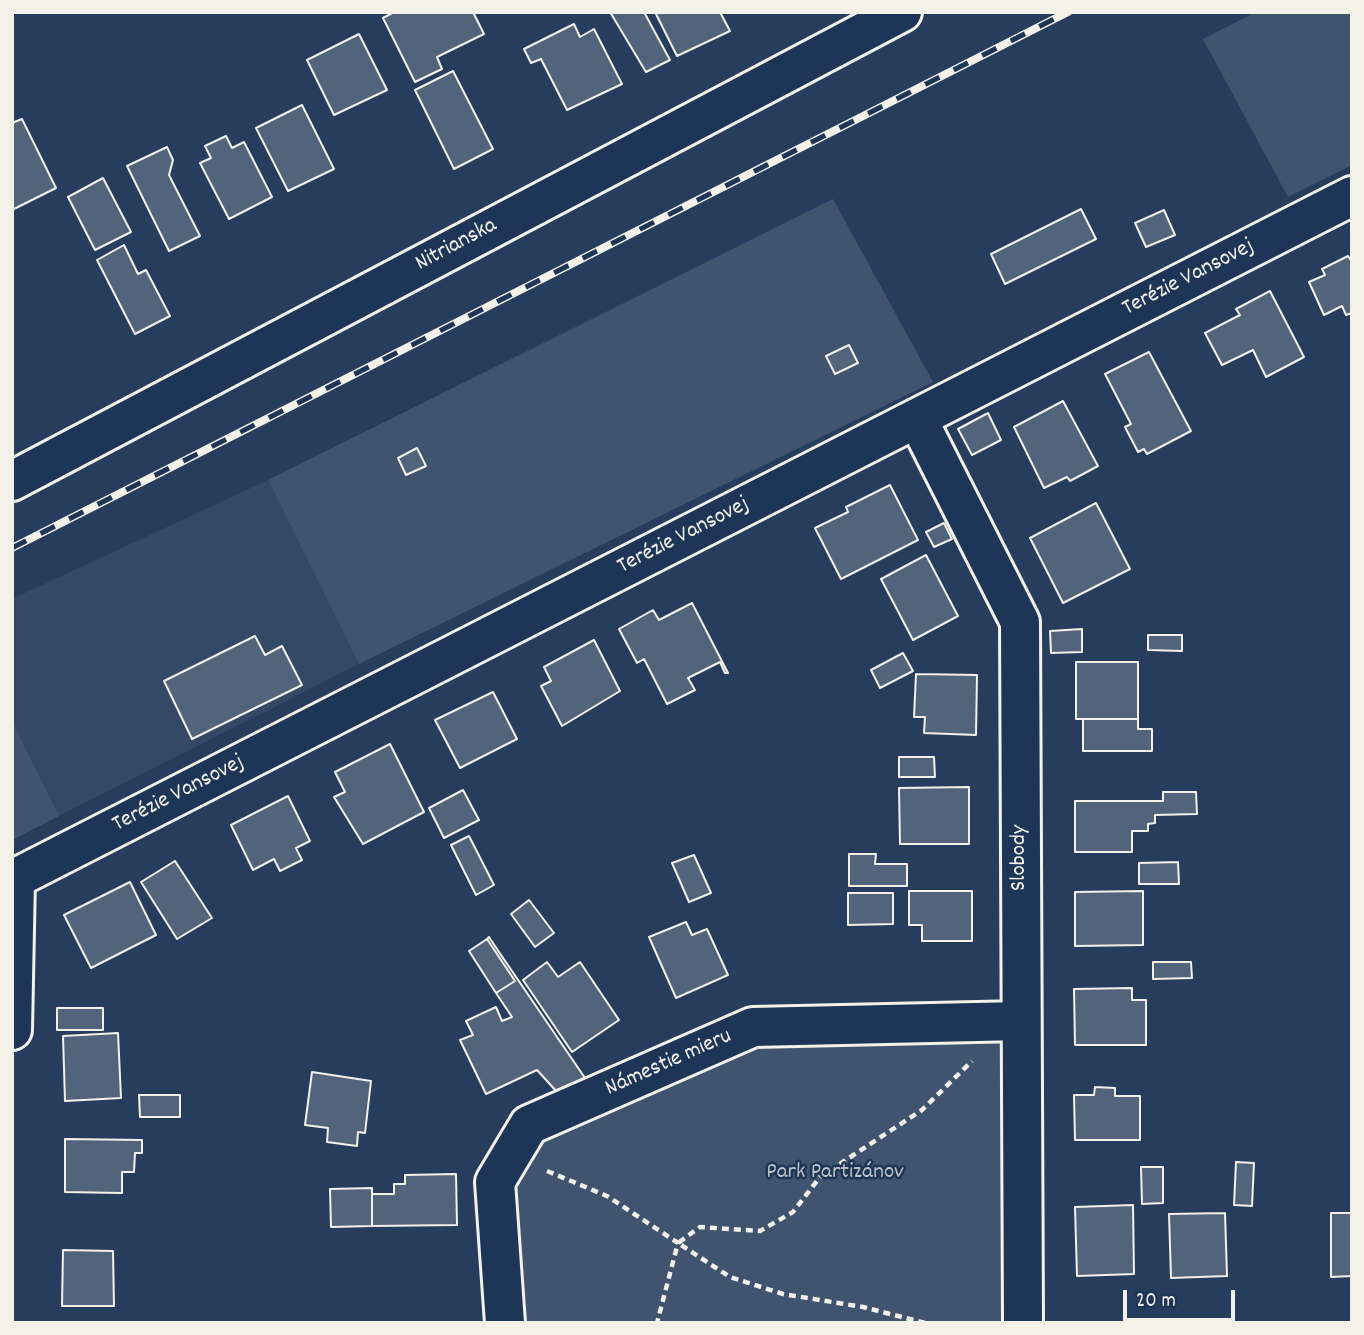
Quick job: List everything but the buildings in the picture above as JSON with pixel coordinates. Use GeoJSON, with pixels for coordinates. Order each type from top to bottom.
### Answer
{"type":"FeatureCollection","features":[{"type":"Feature","properties":{"kind":"street","name":"Nitrianska"},"geometry":{"type":"LineString","coordinates":[[12,481],[902,12]]}},
{"type":"Feature","properties":{"kind":"street","name":"Terézie Vansovej"},"geometry":{"type":"LineString","coordinates":[[12,1030],[14,879],[1352,196]]}},
{"type":"Feature","properties":{"kind":"street","name":"Slobody"},"geometry":{"type":"LineString","coordinates":[[918,418],[1020,622],[1023,1323]]}},
{"type":"Feature","properties":{"kind":"street","name":"Námestie mieru"},"geometry":{"type":"LineString","coordinates":[[505,1323],[495,1182],[529,1125],[753,1027],[1021,1021]]}},
{"type":"Feature","properties":{"kind":"path"},"geometry":{"type":"LineString","coordinates":[[657,1323],[678,1243],[700,1227],[760,1231],[793,1212],[820,1177],[922,1110],[987,1047],[1021,1021]]}},
{"type":"Feature","properties":{"kind":"path"},"geometry":{"type":"LineString","coordinates":[[511,1156],[607,1196],[730,1277],[783,1294],[863,1307],[925,1323]]}},
{"type":"Feature","properties":{"kind":"shaded area"},"geometry":{"type":"Polygon","coordinates":[[[268,480],[359,664],[59,816],[12,720],[12,599],[268,480]]]}},
{"type":"Feature","properties":{"kind":"green space"},"geometry":{"type":"Polygon","coordinates":[[[1256,12],[1352,12],[1352,165],[1288,197],[1203,39],[1256,12]]]}},
{"type":"Feature","properties":{"kind":"green space"},"geometry":{"type":"Polygon","coordinates":[[[833,199],[933,382],[359,664],[268,480],[833,199]]]}},
{"type":"Feature","properties":{"kind":"green space"},"geometry":{"type":"Polygon","coordinates":[[[12,720],[59,816],[12,840],[12,720]]]}},
{"type":"Feature","properties":{"kind":"green space","name":"Park Partizánov"},"geometry":{"type":"Polygon","coordinates":[[[1021,1021],[1023,1323],[505,1323],[511,1156],[753,1027],[1021,1021]]]}},
{"type":"Feature","properties":{"kind":"railway"},"geometry":{"type":"LineString","coordinates":[[12,548],[1068,12]]}}]}
